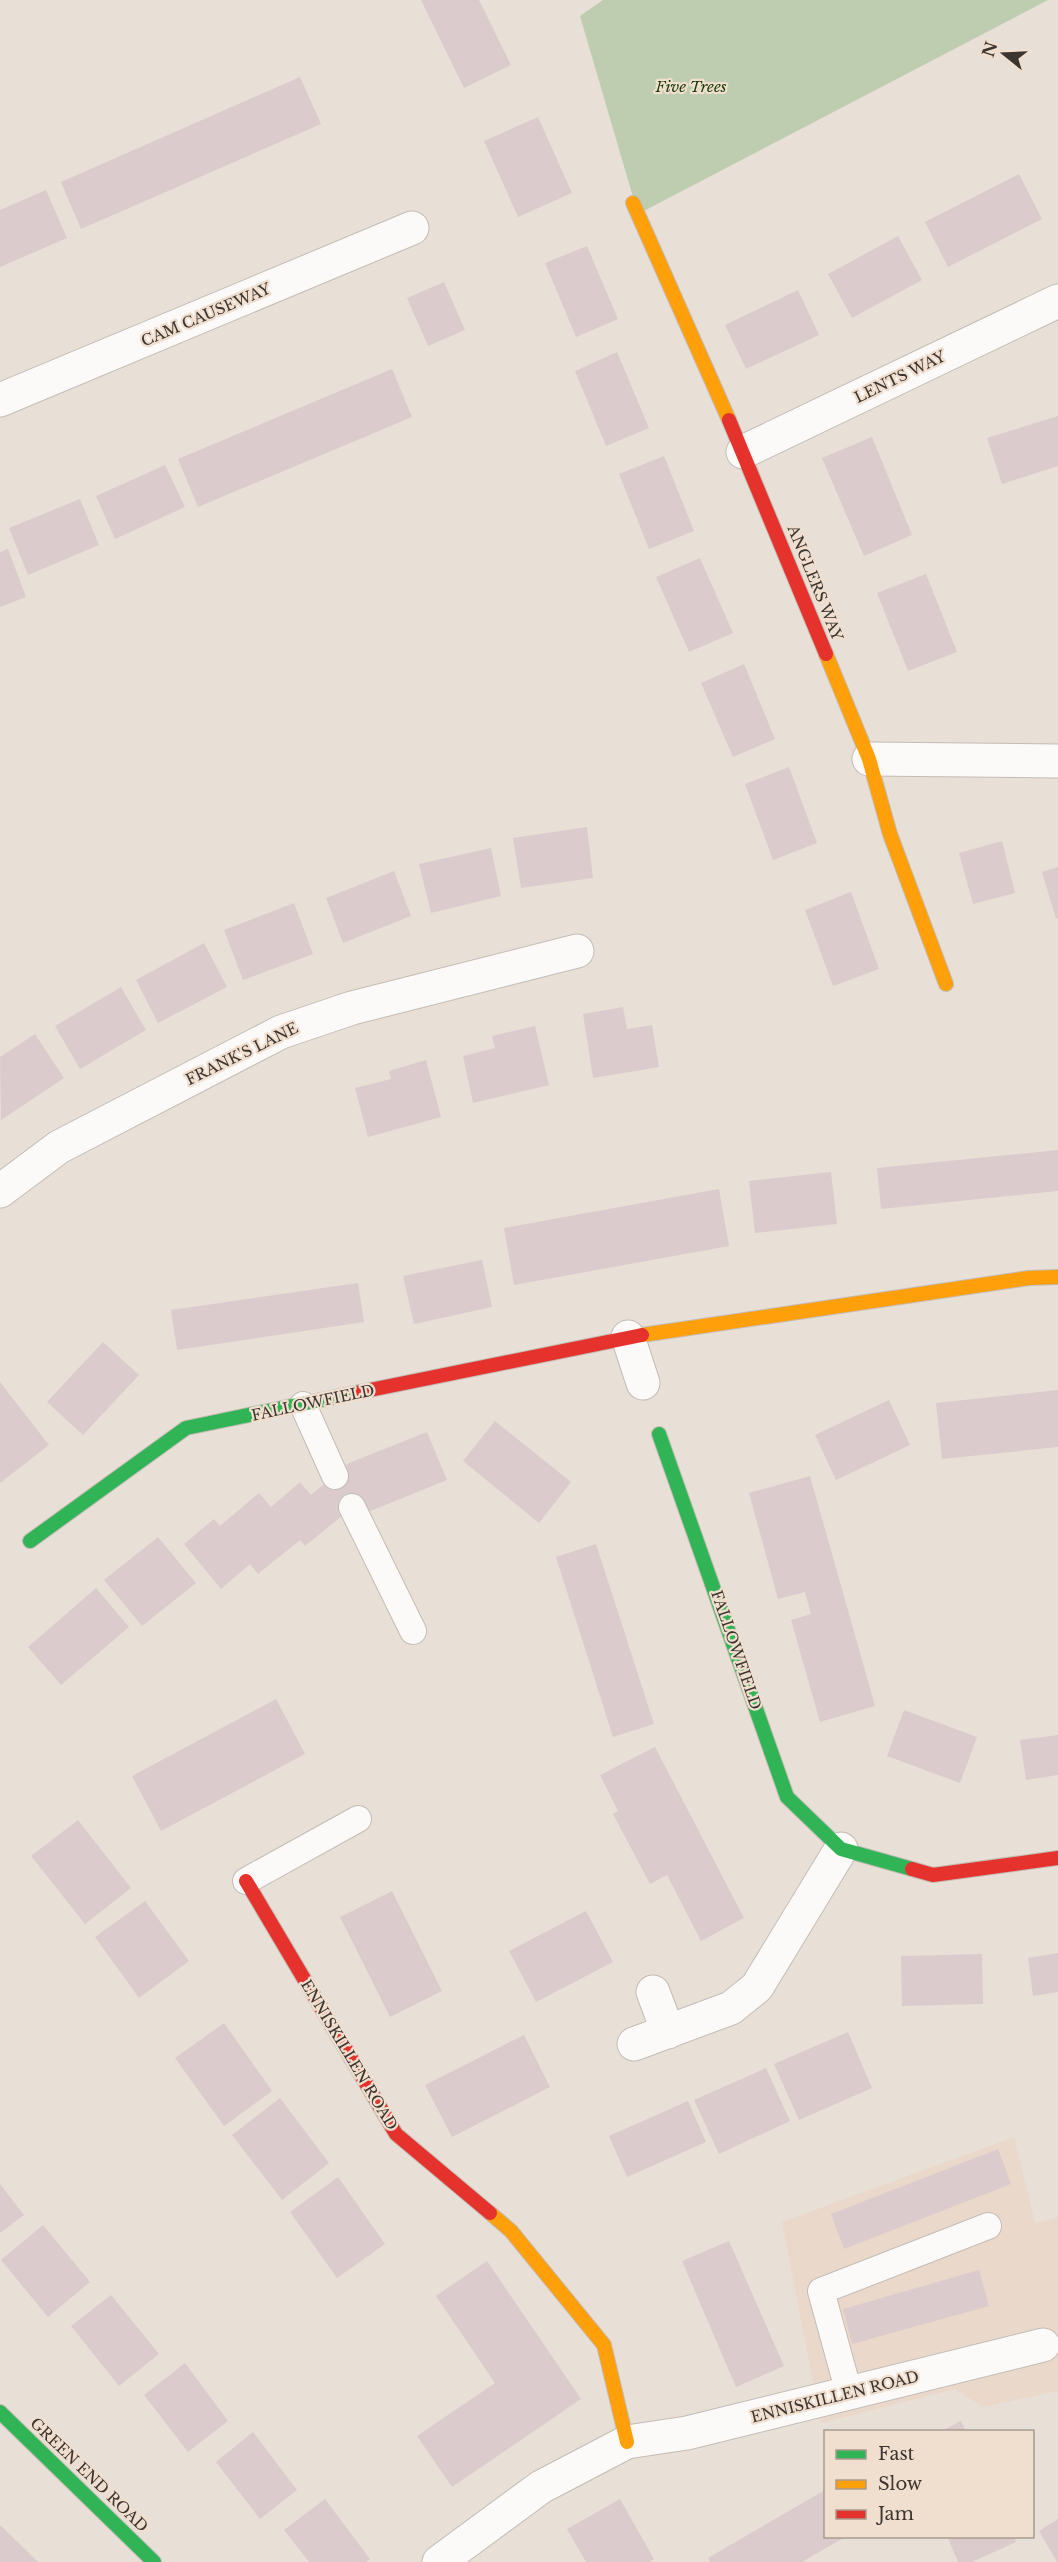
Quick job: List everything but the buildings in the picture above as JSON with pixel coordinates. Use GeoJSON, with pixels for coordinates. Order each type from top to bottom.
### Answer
{"type":"FeatureCollection","features":[{"type":"Feature","properties":{"kind":"street","name":"ANGLERS WAY"},"geometry":{"type":"LineString","coordinates":[[633,203],[743,452],[869,759],[890,834],[946,984]]}},
{"type":"Feature","properties":{"kind":"street","name":"CAM CAUSEWAY"},"geometry":{"type":"LineString","coordinates":[[0,400],[412,228]]}},
{"type":"Feature","properties":{"kind":"street","name":"LENTS WAY"},"geometry":{"type":"LineString","coordinates":[[743,452],[1058,301]]}},
{"type":"Feature","properties":{"kind":"street"},"geometry":{"type":"LineString","coordinates":[[869,759],[1058,761]]}},
{"type":"Feature","properties":{"kind":"street","name":"FRANK'S LANE"},"geometry":{"type":"LineString","coordinates":[[0,1191],[59,1147],[281,1032],[352,1008],[576,951]]}},
{"type":"Feature","properties":{"kind":"street","name":"FALLOWFIELD"},"geometry":{"type":"LineString","coordinates":[[30,1541],[186,1428],[628,1337],[1029,1278],[1058,1277]]}},
{"type":"Feature","properties":{"kind":"street"},"geometry":{"type":"LineString","coordinates":[[628,1337],[643,1383]]}},
{"type":"Feature","properties":{"kind":"street","name":"FALLOWFIELD"},"geometry":{"type":"LineString","coordinates":[[659,1434],[788,1797],[841,1849],[933,1875],[1058,1858]]}},
{"type":"Feature","properties":{"kind":"street"},"geometry":{"type":"LineString","coordinates":[[634,2044],[731,2008],[757,1987],[841,1849]]}},
{"type":"Feature","properties":{"kind":"street","name":"ENNISKILLEN ROAD"},"geometry":{"type":"LineString","coordinates":[[246,1881],[396,2134],[511,2231],[604,2345],[627,2442]]}},
{"type":"Feature","properties":{"kind":"street"},"geometry":{"type":"LineString","coordinates":[[653,1992],[668,2031]]}},
{"type":"Feature","properties":{"kind":"street","name":"ENNISKILLEN ROAD"},"geometry":{"type":"LineString","coordinates":[[439,2562],[541,2487],[627,2442],[687,2433],[1043,2345]]}},
{"type":"Feature","properties":{"kind":"street","name":"GREEN END ROAD"},"geometry":{"type":"LineString","coordinates":[[0,2413],[154,2562]]}},
{"type":"Feature","properties":{"kind":"lane"},"geometry":{"type":"LineString","coordinates":[[303,1405],[335,1476]]}},
{"type":"Feature","properties":{"kind":"lane"},"geometry":{"type":"LineString","coordinates":[[352,1507],[413,1631]]}},
{"type":"Feature","properties":{"kind":"lane"},"geometry":{"type":"LineString","coordinates":[[246,1881],[358,1819]]}},
{"type":"Feature","properties":{"kind":"lane"},"geometry":{"type":"LineString","coordinates":[[849,2393],[820,2291],[988,2226]]}},
{"type":"Feature","properties":{"kind":"shaded area"},"geometry":{"type":"Polygon","coordinates":[[[1014,2137],[1035,2223],[1058,2218],[1058,2391],[983,2407],[955,2389],[821,2423],[782,2222],[1014,2137]]]}},
{"type":"Feature","properties":{"kind":"green space","name":"Five Trees"},"geometry":{"type":"Polygon","coordinates":[[[603,0],[1048,0],[638,214],[580,16],[603,0]]]}},
{"type":"Feature","properties":{"kind":"traffic: fast"},"geometry":{"type":"LineString","coordinates":[[30,1541],[186,1428],[360,1392]]}},
{"type":"Feature","properties":{"kind":"traffic: fast"},"geometry":{"type":"LineString","coordinates":[[659,1434],[787,1797],[841,1849],[912,1869]]}},
{"type":"Feature","properties":{"kind":"traffic: fast"},"geometry":{"type":"LineString","coordinates":[[0,2412],[154,2562]]}},
{"type":"Feature","properties":{"kind":"traffic: slow"},"geometry":{"type":"LineString","coordinates":[[633,203],[729,420]]}},
{"type":"Feature","properties":{"kind":"traffic: slow"},"geometry":{"type":"LineString","coordinates":[[826,654],[869,759],[890,834],[946,984]]}},
{"type":"Feature","properties":{"kind":"traffic: slow"},"geometry":{"type":"LineString","coordinates":[[642,1335],[1029,1278],[1058,1277]]}},
{"type":"Feature","properties":{"kind":"traffic: slow"},"geometry":{"type":"LineString","coordinates":[[490,2213],[511,2231],[604,2345],[627,2442]]}},
{"type":"Feature","properties":{"kind":"traffic: jam"},"geometry":{"type":"LineString","coordinates":[[729,420],[826,654]]}},
{"type":"Feature","properties":{"kind":"traffic: jam"},"geometry":{"type":"LineString","coordinates":[[360,1392],[642,1335]]}},
{"type":"Feature","properties":{"kind":"traffic: jam"},"geometry":{"type":"LineString","coordinates":[[912,1869],[933,1875],[1058,1858]]}},
{"type":"Feature","properties":{"kind":"traffic: jam"},"geometry":{"type":"LineString","coordinates":[[246,1881],[396,2134],[490,2213]]}}]}
